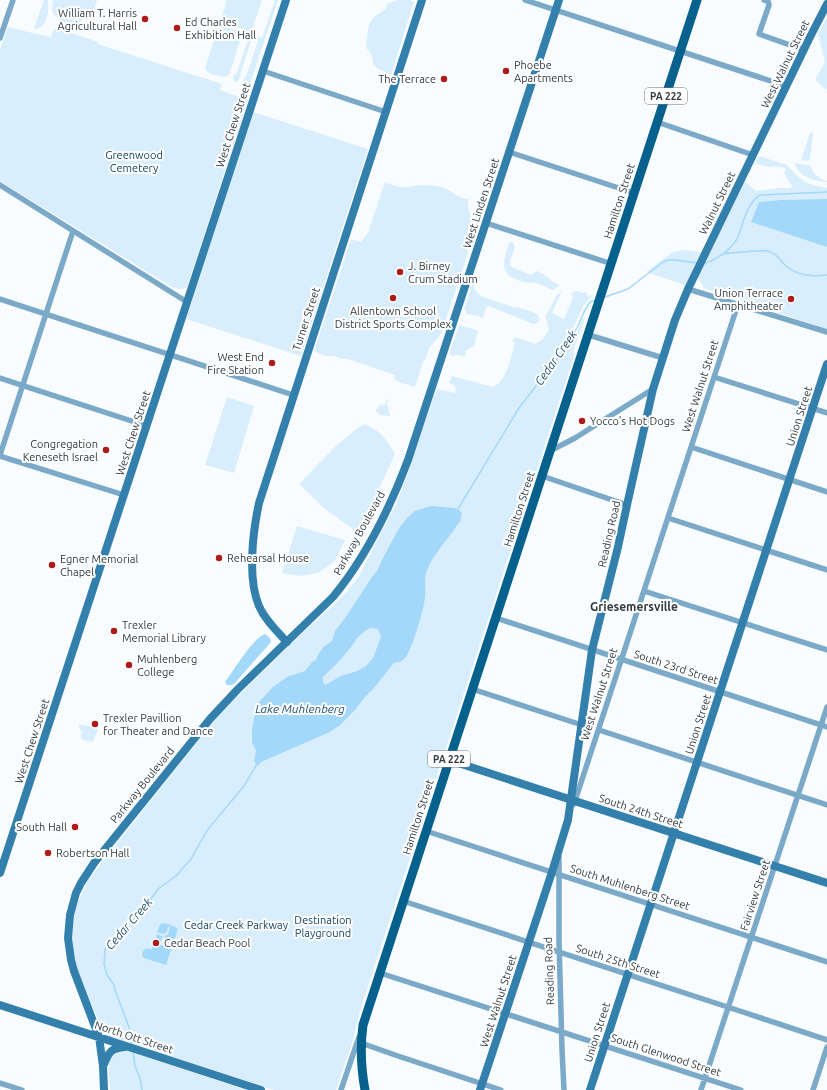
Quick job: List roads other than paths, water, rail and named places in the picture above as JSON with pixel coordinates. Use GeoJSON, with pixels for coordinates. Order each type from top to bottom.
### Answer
{"type":"FeatureCollection","features":[{"type":"Feature","properties":{"kind":"main road","name":"Hamilton Street"},"geometry":{"type":"LineString","coordinates":[[361,1043],[363,1025],[697,0]]}},
{"type":"Feature","properties":{"kind":"main road","name":"PA 222"},"geometry":{"type":"LineString","coordinates":[[361,1043],[361,1059],[365,1090]]}},
{"type":"Feature","properties":{"kind":"street"},"geometry":{"type":"LineString","coordinates":[[0,38],[12,0]]}},
{"type":"Feature","properties":{"kind":"street","name":"West Chew Street"},"geometry":{"type":"LineString","coordinates":[[0,873],[286,0]]}},
{"type":"Feature","properties":{"kind":"street","name":"Turner Street"},"geometry":{"type":"LineString","coordinates":[[287,642],[265,616],[259,606],[256,596],[252,550],[253,534],[259,503],[422,0]]}},
{"type":"Feature","properties":{"kind":"street"},"geometry":{"type":"LineString","coordinates":[[525,0],[786,86]]}},
{"type":"Feature","properties":{"kind":"street","name":"West Linden Street"},"geometry":{"type":"LineString","coordinates":[[417,436],[559,0]]}},
{"type":"Feature","properties":{"kind":"street"},"geometry":{"type":"LineString","coordinates":[[766,1],[769,6],[759,34],[804,50]]}},
{"type":"Feature","properties":{"kind":"street","name":"West Walnut Street"},"geometry":{"type":"LineString","coordinates":[[753,155],[827,4]]}},
{"type":"Feature","properties":{"kind":"street"},"geometry":{"type":"LineString","coordinates":[[263,71],[386,112]]}},
{"type":"Feature","properties":{"kind":"street"},"geometry":{"type":"LineString","coordinates":[[657,122],[753,155]]}},
{"type":"Feature","properties":{"kind":"street"},"geometry":{"type":"LineString","coordinates":[[509,152],[634,193]]}},
{"type":"Feature","properties":{"kind":"street","name":"Walnut Street"},"geometry":{"type":"LineString","coordinates":[[701,261],[753,155]]}},
{"type":"Feature","properties":{"kind":"street"},"geometry":{"type":"LineString","coordinates":[[0,185],[187,302]]}},
{"type":"Feature","properties":{"kind":"street"},"geometry":{"type":"LineString","coordinates":[[486,223],[612,264]]}},
{"type":"Feature","properties":{"kind":"street"},"geometry":{"type":"LineString","coordinates":[[73,231],[0,455],[124,495]]}},
{"type":"Feature","properties":{"kind":"street","name":"Reading Road"},"geometry":{"type":"LineString","coordinates":[[568,820],[573,800],[592,650],[618,547],[654,390],[675,318],[701,261]]}},
{"type":"Feature","properties":{"kind":"street"},"geometry":{"type":"LineString","coordinates":[[688,289],[827,332]]}},
{"type":"Feature","properties":{"kind":"street"},"geometry":{"type":"LineString","coordinates":[[0,299],[293,395]]}},
{"type":"Feature","properties":{"kind":"street","name":"West Walnut Street"},"geometry":{"type":"LineString","coordinates":[[573,800],[599,730],[738,304]]}},
{"type":"Feature","properties":{"kind":"street"},"geometry":{"type":"LineString","coordinates":[[589,335],[663,358]]}},
{"type":"Feature","properties":{"kind":"street","name":"Union Street"},"geometry":{"type":"LineString","coordinates":[[590,1090],[827,364]]}},
{"type":"Feature","properties":{"kind":"street"},"geometry":{"type":"LineString","coordinates":[[714,377],[827,413]]}},
{"type":"Feature","properties":{"kind":"street"},"geometry":{"type":"LineString","coordinates":[[0,378],[146,426]]}},
{"type":"Feature","properties":{"kind":"street"},"geometry":{"type":"LineString","coordinates":[[550,452],[654,390]]}},
{"type":"Feature","properties":{"kind":"street","name":"Parkway Boulevard"},"geometry":{"type":"LineString","coordinates":[[104,1090],[103,1066],[99,1037],[74,971],[68,949],[68,932],[72,904],[81,883],[94,863],[210,719],[238,689],[333,597],[342,586],[356,565],[391,502],[417,436]]}},
{"type":"Feature","properties":{"kind":"street"},"geometry":{"type":"LineString","coordinates":[[691,447],[827,492]]}},
{"type":"Feature","properties":{"kind":"street"},"geometry":{"type":"LineString","coordinates":[[542,476],[627,505]]}},
{"type":"Feature","properties":{"kind":"street"},"geometry":{"type":"LineString","coordinates":[[668,518],[827,570]]}},
{"type":"Feature","properties":{"kind":"street"},"geometry":{"type":"LineString","coordinates":[[644,591],[827,650]]}},
{"type":"Feature","properties":{"kind":"street","name":"South 23rd Street"},"geometry":{"type":"LineString","coordinates":[[496,618],[824,726]]}},
{"type":"Feature","properties":{"kind":"street"},"geometry":{"type":"LineString","coordinates":[[472,689],[582,725]]}},
{"type":"Feature","properties":{"kind":"street","name":"Fairview Street"},"geometry":{"type":"LineString","coordinates":[[702,1090],[798,796],[824,726],[827,707]]}},
{"type":"Feature","properties":{"kind":"street"},"geometry":{"type":"LineString","coordinates":[[599,730],[827,805]]}},
{"type":"Feature","properties":{"kind":"street","name":"South 24th Street"},"geometry":{"type":"LineString","coordinates":[[449,760],[827,883]]}},
{"type":"Feature","properties":{"kind":"street","name":"West Walnut Street"},"geometry":{"type":"LineString","coordinates":[[481,1087],[529,943],[555,873],[559,851],[568,820]]}},
{"type":"Feature","properties":{"kind":"street","name":"South Muhlenberg Street"},"geometry":{"type":"LineString","coordinates":[[426,830],[827,962]]}},
{"type":"Feature","properties":{"kind":"street","name":"Reading Road"},"geometry":{"type":"LineString","coordinates":[[555,873],[564,1090]]}},
{"type":"Feature","properties":{"kind":"street","name":"South 25th Street"},"geometry":{"type":"LineString","coordinates":[[403,902],[827,1040]]}},
{"type":"Feature","properties":{"kind":"street","name":"South Glenwood Street"},"geometry":{"type":"LineString","coordinates":[[380,973],[741,1090]]}},
{"type":"Feature","properties":{"kind":"street","name":"North Ott Street"},"geometry":{"type":"LineString","coordinates":[[0,1005],[261,1090]]}},
{"type":"Feature","properties":{"kind":"street","name":"Hamilton Street"},"geometry":{"type":"LineString","coordinates":[[342,1090],[363,1025]]}},
{"type":"Feature","properties":{"kind":"street"},"geometry":{"type":"LineString","coordinates":[[361,1043],[481,1087],[501,1090]]}},
{"type":"Feature","properties":{"kind":"street"},"geometry":{"type":"LineString","coordinates":[[103,1066],[112,1050],[118,1047],[128,1047]]}},
{"type":"Feature","properties":{"kind":"street"},"geometry":{"type":"LineString","coordinates":[[813,1090],[827,1047]]}},
{"type":"Feature","properties":{"kind":"street"},"geometry":{"type":"LineString","coordinates":[[0,1083],[22,1090]]}},
{"type":"Feature","properties":{"kind":"water"},"geometry":{"type":"Polygon","coordinates":[[[827,199],[827,247],[751,222],[759,202],[827,199]]]}},
{"type":"Feature","properties":{"kind":"water","name":"Lake Muhlenberg"},"geometry":{"type":"Polygon","coordinates":[[[431,506],[455,508],[462,512],[460,522],[434,557],[426,573],[425,597],[417,629],[408,654],[400,662],[394,663],[355,710],[340,725],[330,732],[261,762],[258,766],[254,761],[256,751],[252,742],[252,731],[255,711],[259,702],[273,687],[287,677],[305,671],[312,662],[316,660],[322,649],[332,641],[335,631],[377,571],[399,528],[415,511],[431,506]],[[371,628],[366,630],[360,636],[341,659],[323,677],[323,682],[325,685],[341,676],[357,671],[366,666],[373,658],[381,637],[378,629],[371,628]]]}},
{"type":"Feature","properties":{"kind":"water"},"geometry":{"type":"Polygon","coordinates":[[[265,634],[270,638],[271,642],[234,684],[227,685],[225,682],[244,655],[260,637],[265,634]]]}},
{"type":"Feature","properties":{"kind":"water"},"geometry":{"type":"Polygon","coordinates":[[[161,923],[170,924],[178,929],[166,965],[144,958],[142,955],[143,951],[146,949],[152,949],[154,943],[168,947],[170,939],[162,937],[160,943],[155,941],[157,934],[164,937],[168,934],[169,926],[166,933],[163,934],[157,932],[161,923]]]}},
{"type":"Feature","properties":{"kind":"waterway"},"geometry":{"type":"LineString","coordinates":[[724,254],[736,241],[748,209],[760,195],[827,192]]}},
{"type":"Feature","properties":{"kind":"waterway","name":"Cedar Creek"},"geometry":{"type":"LineString","coordinates":[[704,263],[712,261],[723,254],[767,251],[775,254],[788,268],[793,271],[816,276],[827,275]]}},
{"type":"Feature","properties":{"kind":"waterway","name":"Cedar Creek"},"geometry":{"type":"LineString","coordinates":[[605,297],[628,289],[663,262],[668,260],[698,263]]}},
{"type":"Feature","properties":{"kind":"waterway","name":"Cedar Creek"},"geometry":{"type":"LineString","coordinates":[[458,509],[519,408],[569,343],[590,302],[596,300]]}},
{"type":"Feature","properties":{"kind":"waterway","name":"Cedar Creek"},"geometry":{"type":"LineString","coordinates":[[132,1045],[129,1027],[114,985],[107,975],[104,964],[105,950],[108,944],[141,913],[158,889],[176,876],[191,859],[208,829],[244,786],[257,764]]}},
{"type":"Feature","properties":{"kind":"waterway","name":"Cedar Creek"},"geometry":{"type":"LineString","coordinates":[[133,1051],[135,1066],[140,1078],[142,1090]]}},
{"type":"Feature","properties":{"kind":"place","name":"William T. Harris Agricultural Hall"},"geometry":{"type":"Point","coordinates":[145,19]}},
{"type":"Feature","properties":{"kind":"place","name":"Ed Charles Exhibition Hall"},"geometry":{"type":"Point","coordinates":[177,28]}},
{"type":"Feature","properties":{"kind":"place","name":"Phoebe Apartments"},"geometry":{"type":"Point","coordinates":[506,71]}},
{"type":"Feature","properties":{"kind":"place","name":"The Terrace"},"geometry":{"type":"Point","coordinates":[444,79]}},
{"type":"Feature","properties":{"kind":"place","name":"J. Birney Crum Stadium"},"geometry":{"type":"Point","coordinates":[400,272]}},
{"type":"Feature","properties":{"kind":"place","name":"Allentown School District Sports Complex"},"geometry":{"type":"Point","coordinates":[393,298]}},
{"type":"Feature","properties":{"kind":"place","name":"Union Terrace Amphitheater"},"geometry":{"type":"Point","coordinates":[791,299]}},
{"type":"Feature","properties":{"kind":"place","name":"West End Fire Station"},"geometry":{"type":"Point","coordinates":[272,363]}},
{"type":"Feature","properties":{"kind":"place","name":"Yocco's Hot Dogs"},"geometry":{"type":"Point","coordinates":[582,421]}},
{"type":"Feature","properties":{"kind":"place","name":"Congregation Keneseth Israel"},"geometry":{"type":"Point","coordinates":[106,450]}},
{"type":"Feature","properties":{"kind":"place","name":"Rehearsal House"},"geometry":{"type":"Point","coordinates":[219,558]}},
{"type":"Feature","properties":{"kind":"place","name":"Egner Memorial Chapel"},"geometry":{"type":"Point","coordinates":[52,565]}},
{"type":"Feature","properties":{"kind":"place","name":"Trexler Memorial Library"},"geometry":{"type":"Point","coordinates":[114,631]}},
{"type":"Feature","properties":{"kind":"place","name":"Muhlenberg College"},"geometry":{"type":"Point","coordinates":[129,665]}},
{"type":"Feature","properties":{"kind":"place","name":"Trexler Pavillion for Theater and Dance"},"geometry":{"type":"Point","coordinates":[95,724]}},
{"type":"Feature","properties":{"kind":"place","name":"South Hall"},"geometry":{"type":"Point","coordinates":[75,827]}},
{"type":"Feature","properties":{"kind":"place","name":"Robertson Hall"},"geometry":{"type":"Point","coordinates":[48,853]}},
{"type":"Feature","properties":{"kind":"place","name":"Cedar Beach Pool"},"geometry":{"type":"Point","coordinates":[156,943]}},
{"type":"Feature","properties":{"kind":"district","name":"Griesemersville"},"geometry":{"type":"Point","coordinates":[634,607]}},
{"type":"Feature","properties":{"kind":"park label","name":"Greenwood Cemetery"},"geometry":{"type":"Point","coordinates":[134,161]}},
{"type":"Feature","properties":{"kind":"park label","name":"Cedar Creek Parkway"},"geometry":{"type":"Point","coordinates":[236,925]}},
{"type":"Feature","properties":{"kind":"park label","name":"Destination Playground"},"geometry":{"type":"Point","coordinates":[323,926]}}]}
